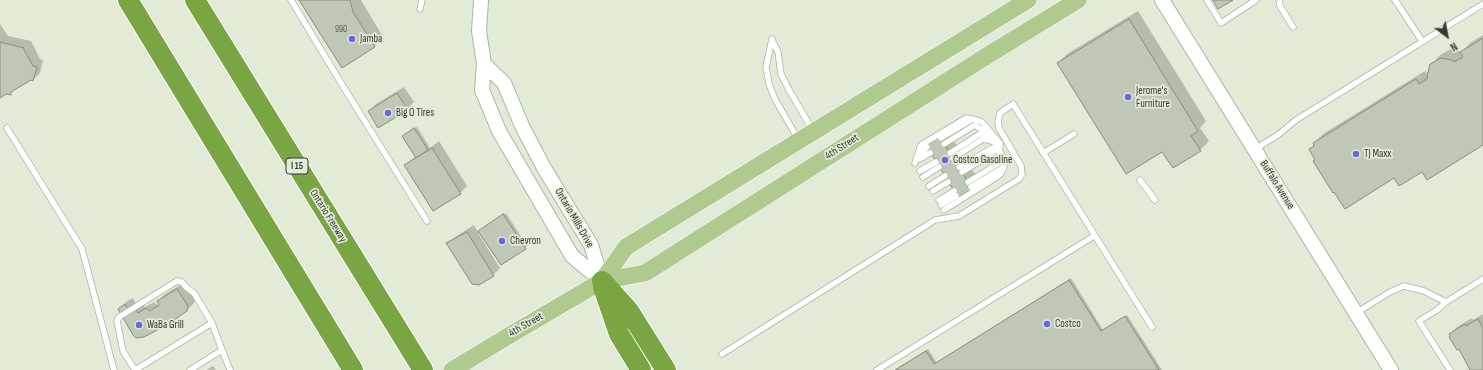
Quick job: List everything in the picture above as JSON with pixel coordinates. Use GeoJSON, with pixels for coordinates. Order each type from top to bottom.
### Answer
{"type":"FeatureCollection","features":[{"type":"Feature","properties":{"kind":"highway"},"geometry":{"type":"LineString","coordinates":[[128,0],[302,287],[347,369]]}},
{"type":"Feature","properties":{"kind":"highway","name":"Ontario Freeway"},"geometry":{"type":"LineString","coordinates":[[196,0],[423,370]]}},
{"type":"Feature","properties":{"kind":"highway"},"geometry":{"type":"LineString","coordinates":[[602,281],[619,334],[641,370]]}},
{"type":"Feature","properties":{"kind":"highway"},"geometry":{"type":"LineString","coordinates":[[602,281],[629,311],[666,370]]}},
{"type":"Feature","properties":{"kind":"main road","name":"4th Street"},"geometry":{"type":"LineString","coordinates":[[602,281],[626,247],[1028,0]]}},
{"type":"Feature","properties":{"kind":"main road","name":"4th Street"},"geometry":{"type":"LineString","coordinates":[[452,370],[510,334],[602,281],[645,274],[978,61],[1078,0]]}},
{"type":"Feature","properties":{"kind":"street","name":"Ontario Mills Drive"},"geometry":{"type":"LineString","coordinates":[[481,0],[479,31],[484,64],[482,90],[499,131],[572,256],[602,281]]}},
{"type":"Feature","properties":{"kind":"street","name":"Buffalo Avenue"},"geometry":{"type":"LineString","coordinates":[[1162,0],[1391,370]]}},
{"type":"Feature","properties":{"kind":"street","name":"Ontario Mills Drive"},"geometry":{"type":"LineString","coordinates":[[484,64],[504,83],[526,133],[544,168],[591,245],[602,281]]}},
{"type":"Feature","properties":{"kind":"lane"},"geometry":{"type":"LineString","coordinates":[[291,0],[427,221]]}},
{"type":"Feature","properties":{"kind":"lane"},"geometry":{"type":"LineString","coordinates":[[420,9],[422,0]]}},
{"type":"Feature","properties":{"kind":"lane"},"geometry":{"type":"LineString","coordinates":[[1207,0],[1221,23],[1256,0]]}},
{"type":"Feature","properties":{"kind":"lane"},"geometry":{"type":"LineString","coordinates":[[1279,0],[1280,6],[1293,27]]}},
{"type":"Feature","properties":{"kind":"lane"},"geometry":{"type":"LineString","coordinates":[[1395,0],[1422,41]]}},
{"type":"Feature","properties":{"kind":"lane"},"geometry":{"type":"LineString","coordinates":[[1255,149],[1278,135],[1296,120],[1483,4]]}},
{"type":"Feature","properties":{"kind":"lane"},"geometry":{"type":"LineString","coordinates":[[799,141],[775,99],[769,84],[766,67],[772,39],[778,52],[781,74],[814,132]]}},
{"type":"Feature","properties":{"kind":"lane"},"geometry":{"type":"LineString","coordinates":[[722,354],[935,220],[959,216],[1019,179],[1022,174],[1021,166],[999,128],[1000,113],[1013,104],[1152,328]]}},
{"type":"Feature","properties":{"kind":"lane"},"geometry":{"type":"LineString","coordinates":[[929,150],[914,163],[922,145],[966,118],[982,122],[1000,143],[1004,167],[1000,175],[941,205],[955,193]]}},
{"type":"Feature","properties":{"kind":"lane"},"geometry":{"type":"LineString","coordinates":[[972,119],[943,141],[975,125],[1000,143]]}},
{"type":"Feature","properties":{"kind":"lane"},"geometry":{"type":"LineString","coordinates":[[7,128],[82,249],[114,370]]}},
{"type":"Feature","properties":{"kind":"lane"},"geometry":{"type":"LineString","coordinates":[[1043,153],[1074,134]]}},
{"type":"Feature","properties":{"kind":"lane"},"geometry":{"type":"LineString","coordinates":[[952,155],[983,139],[1000,143]]}},
{"type":"Feature","properties":{"kind":"lane"},"geometry":{"type":"LineString","coordinates":[[961,170],[992,154],[1000,143],[1006,140]]}},
{"type":"Feature","properties":{"kind":"lane"},"geometry":{"type":"LineString","coordinates":[[1000,143],[998,163],[970,184],[1004,167]]}},
{"type":"Feature","properties":{"kind":"lane"},"geometry":{"type":"LineString","coordinates":[[922,174],[937,164]]}},
{"type":"Feature","properties":{"kind":"lane"},"geometry":{"type":"LineString","coordinates":[[931,188],[946,179]]}},
{"type":"Feature","properties":{"kind":"lane"},"geometry":{"type":"LineString","coordinates":[[1140,180],[1155,200]]}},
{"type":"Feature","properties":{"kind":"lane"},"geometry":{"type":"LineString","coordinates":[[877,370],[1094,236]]}},
{"type":"Feature","properties":{"kind":"lane"},"geometry":{"type":"LineString","coordinates":[[1450,370],[1419,321],[1483,279]]}},
{"type":"Feature","properties":{"kind":"lane"},"geometry":{"type":"LineString","coordinates":[[212,323],[135,370],[124,351],[116,321],[119,317],[177,281],[182,282],[194,293],[212,323],[230,370]]}},
{"type":"Feature","properties":{"kind":"lane"},"geometry":{"type":"LineString","coordinates":[[1356,313],[1390,292],[1404,286],[1424,291],[1446,302]]}},
{"type":"Feature","properties":{"kind":"lane"},"geometry":{"type":"LineString","coordinates":[[190,370],[222,350]]}},
{"type":"Feature","properties":{"kind":"building"},"geometry":{"type":"Polygon","coordinates":[[[299,0],[350,0],[353,12],[375,47],[342,68],[299,0]]]}},
{"type":"Feature","properties":{"kind":"building"},"geometry":{"type":"Polygon","coordinates":[[[1213,0],[1233,0],[1218,9],[1213,0]]]}},
{"type":"Feature","properties":{"kind":"building","name":"Jerome's Furniture"},"geometry":{"type":"Polygon","coordinates":[[[1129,19],[1198,131],[1191,136],[1201,151],[1173,168],[1162,152],[1126,174],[1057,63],[1129,19]]]}},
{"type":"Feature","properties":{"kind":"building"},"geometry":{"type":"Polygon","coordinates":[[[1483,38],[1483,145],[1427,180],[1422,172],[1399,186],[1394,178],[1345,209],[1313,161],[1315,160],[1309,149],[1314,146],[1313,143],[1416,79],[1419,84],[1428,78],[1427,76],[1430,64],[1441,58],[1452,60],[1454,62],[1463,57],[1460,52],[1483,38]]]}},
{"type":"Feature","properties":{"kind":"building"},"geometry":{"type":"Polygon","coordinates":[[[0,42],[24,48],[33,66],[37,67],[33,81],[31,80],[11,92],[11,95],[6,94],[0,98],[0,42]]]}},
{"type":"Feature","properties":{"kind":"building"},"geometry":{"type":"Polygon","coordinates":[[[397,93],[408,110],[378,128],[368,111],[397,93]]]}},
{"type":"Feature","properties":{"kind":"building"},"geometry":{"type":"Polygon","coordinates":[[[414,128],[428,150],[416,158],[402,136],[414,128]]]}},
{"type":"Feature","properties":{"kind":"building"},"geometry":{"type":"Polygon","coordinates":[[[939,136],[973,190],[959,199],[926,145],[939,136]]]}},
{"type":"Feature","properties":{"kind":"building"},"geometry":{"type":"Polygon","coordinates":[[[432,148],[461,194],[433,211],[404,165],[432,148]]]}},
{"type":"Feature","properties":{"kind":"building"},"geometry":{"type":"Polygon","coordinates":[[[503,214],[526,249],[501,265],[478,231],[503,214]]]}},
{"type":"Feature","properties":{"kind":"building"},"geometry":{"type":"Polygon","coordinates":[[[467,232],[494,276],[479,285],[472,284],[446,243],[467,232]]]}},
{"type":"Feature","properties":{"kind":"building","name":"Costco"},"geometry":{"type":"Polygon","coordinates":[[[1069,280],[1101,331],[1125,316],[1159,370],[895,370],[926,351],[934,364],[1069,280]]]}},
{"type":"Feature","properties":{"kind":"building"},"geometry":{"type":"Polygon","coordinates":[[[177,289],[188,306],[187,311],[161,329],[144,337],[136,338],[118,309],[125,304],[130,312],[135,309],[138,313],[146,308],[150,311],[159,305],[157,301],[177,289]]]}},
{"type":"Feature","properties":{"kind":"building"},"geometry":{"type":"Polygon","coordinates":[[[1478,319],[1483,328],[1483,370],[1470,370],[1459,349],[1457,350],[1449,337],[1449,334],[1465,324],[1466,326],[1478,319]]]}},
{"type":"Feature","properties":{"kind":"place","name":"Jamba"},"geometry":{"type":"Point","coordinates":[352,39]}},
{"type":"Feature","properties":{"kind":"place","name":"Jerome's Furniture"},"geometry":{"type":"Point","coordinates":[1128,97]}},
{"type":"Feature","properties":{"kind":"place","name":"Big O Tires"},"geometry":{"type":"Point","coordinates":[388,113]}},
{"type":"Feature","properties":{"kind":"place","name":"TJ Maxx"},"geometry":{"type":"Point","coordinates":[1356,154]}},
{"type":"Feature","properties":{"kind":"place","name":"Costco Gasoline"},"geometry":{"type":"Point","coordinates":[945,160]}},
{"type":"Feature","properties":{"kind":"place","name":"Chevron"},"geometry":{"type":"Point","coordinates":[502,241]}},
{"type":"Feature","properties":{"kind":"place","name":"Costco"},"geometry":{"type":"Point","coordinates":[1047,324]}},
{"type":"Feature","properties":{"kind":"place","name":"WaBa Grill"},"geometry":{"type":"Point","coordinates":[139,325]}}]}
